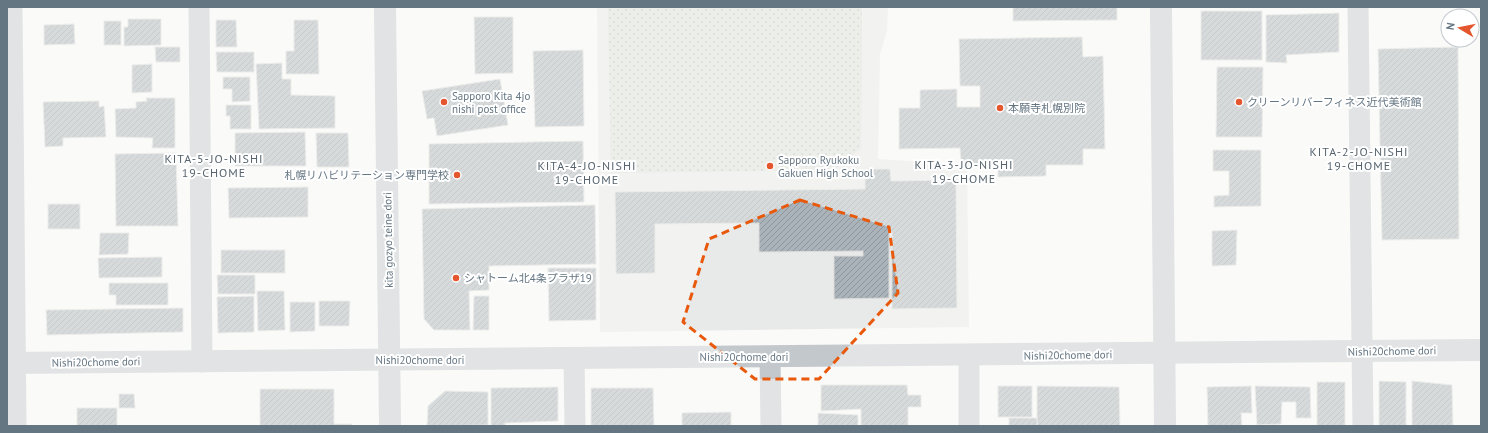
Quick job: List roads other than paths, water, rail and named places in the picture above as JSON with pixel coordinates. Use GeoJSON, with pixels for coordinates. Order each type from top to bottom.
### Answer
{"type":"FeatureCollection","features":[{"type":"Feature","properties":{"kind":"street"},"geometry":{"type":"LineString","coordinates":[[12,7],[11,363],[16,426]]}},
{"type":"Feature","properties":{"kind":"street"},"geometry":{"type":"LineString","coordinates":[[199,7],[202,362]]}},
{"type":"Feature","properties":{"kind":"street","name":"kita gozyo teine dori"},"geometry":{"type":"LineString","coordinates":[[385,7],[390,426]]}},
{"type":"Feature","properties":{"kind":"street"},"geometry":{"type":"LineString","coordinates":[[1161,7],[1165,426]]}},
{"type":"Feature","properties":{"kind":"street"},"geometry":{"type":"LineString","coordinates":[[1358,7],[1363,426]]}},
{"type":"Feature","properties":{"kind":"street","name":"Nishi20chome dori"},"geometry":{"type":"LineString","coordinates":[[11,363],[969,356],[1481,350]]}},
{"type":"Feature","properties":{"kind":"street"},"geometry":{"type":"LineString","coordinates":[[969,356],[969,426]]}},
{"type":"Feature","properties":{"kind":"street"},"geometry":{"type":"LineString","coordinates":[[770,357],[771,426]]}},
{"type":"Feature","properties":{"kind":"street"},"geometry":{"type":"LineString","coordinates":[[574,359],[575,426]]}},
{"type":"Feature","properties":{"kind":"place","name":"Sapporo Kita 4jo nishi post office"},"geometry":{"type":"Point","coordinates":[444,102]}},
{"type":"Feature","properties":{"kind":"place","name":"クリーンリバーフィネス近代美術館"},"geometry":{"type":"Point","coordinates":[1239,102]}},
{"type":"Feature","properties":{"kind":"place","name":"本願寺札幌別院"},"geometry":{"type":"Point","coordinates":[1000,108]}},
{"type":"Feature","properties":{"kind":"place","name":"Sapporo Ryukoku Gakuen High School"},"geometry":{"type":"Point","coordinates":[770,166]}},
{"type":"Feature","properties":{"kind":"place","name":"札幌リハビリテーション専門学校"},"geometry":{"type":"Point","coordinates":[457,175]}},
{"type":"Feature","properties":{"kind":"place","name":"シャトーム北4条プラザ19"},"geometry":{"type":"Point","coordinates":[456,278]}},
{"type":"Feature","properties":{"kind":"district","name":"KITA-2-JO-NISHI 19-CHOME"},"geometry":{"type":"Point","coordinates":[1359,158]}},
{"type":"Feature","properties":{"kind":"district","name":"KITA-5-JO-NISHI 19-CHOME"},"geometry":{"type":"Point","coordinates":[214,165]}},
{"type":"Feature","properties":{"kind":"district","name":"KITA-3-JO-NISHI 19-CHOME"},"geometry":{"type":"Point","coordinates":[964,171]}},
{"type":"Feature","properties":{"kind":"district","name":"KITA-4-JO-NISHI 19-CHOME"},"geometry":{"type":"Point","coordinates":[587,172]}}]}
